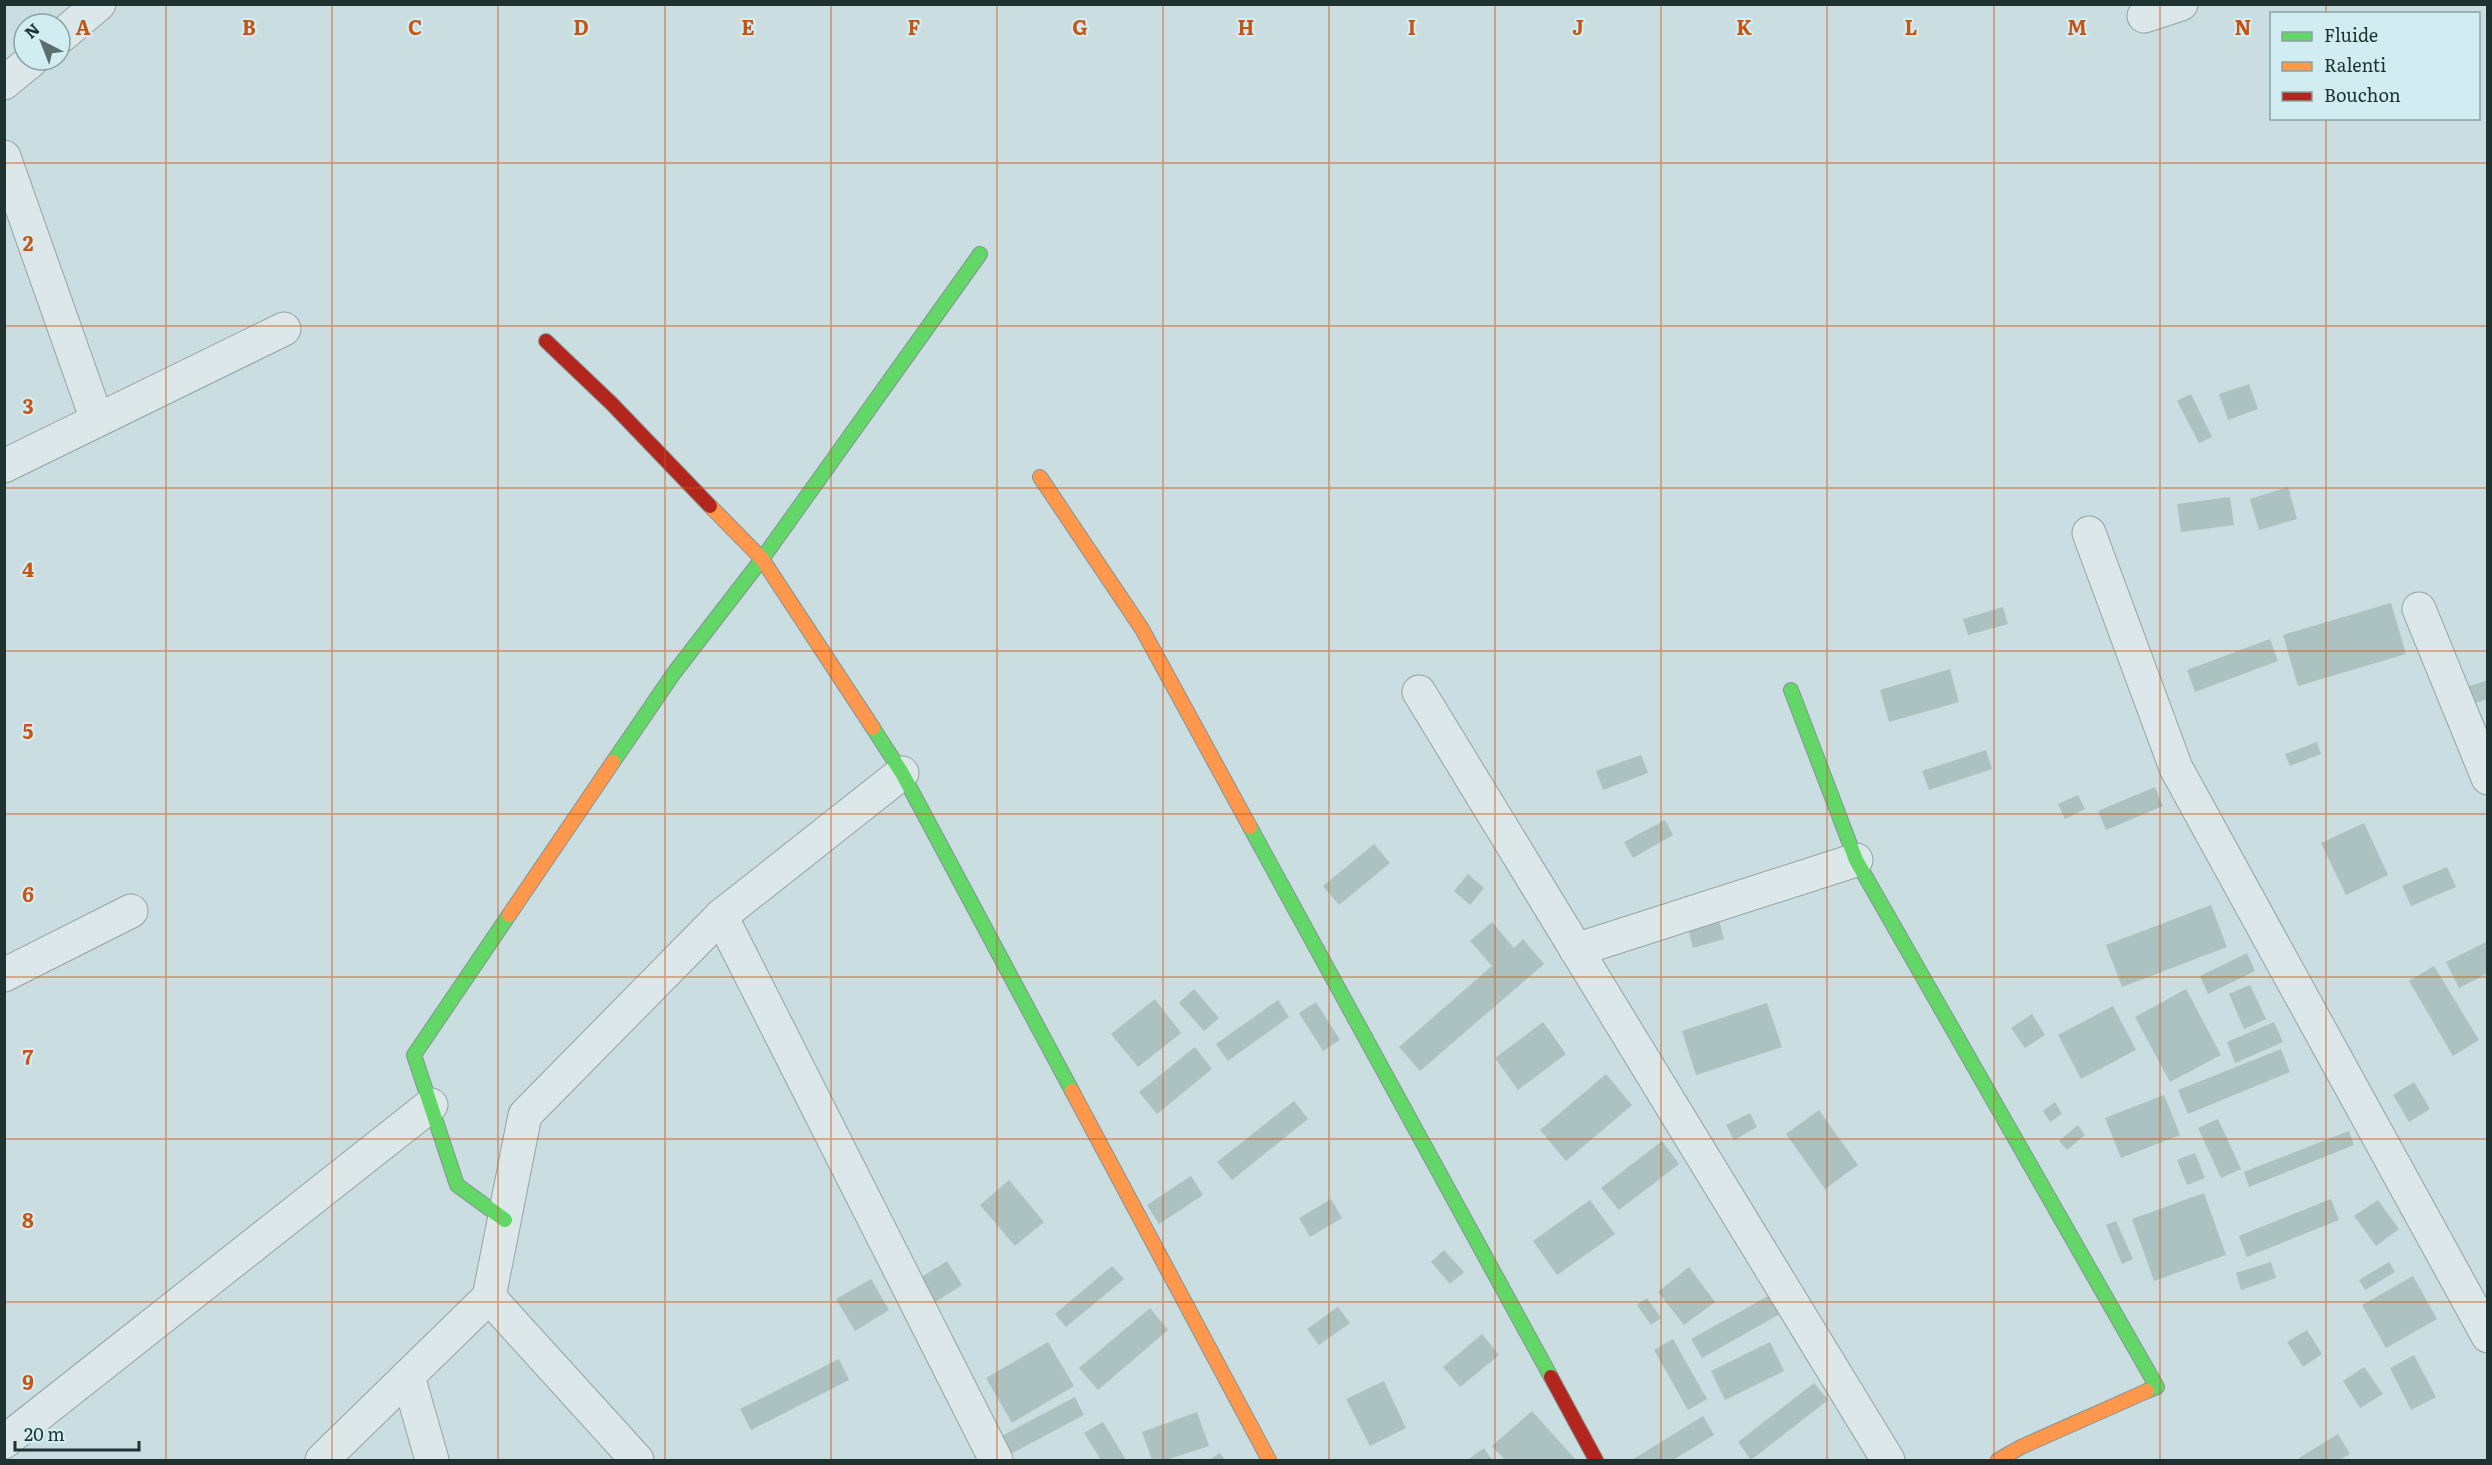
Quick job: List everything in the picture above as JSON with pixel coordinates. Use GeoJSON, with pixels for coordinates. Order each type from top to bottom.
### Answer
{"type":"FeatureCollection","features":[{"type":"Feature","properties":{"kind":"street"},"geometry":{"type":"LineString","coordinates":[[72,27],[99,4]]}},
{"type":"Feature","properties":{"kind":"street"},"geometry":{"type":"LineString","coordinates":[[2144,16],[2181,4]]}},
{"type":"Feature","properties":{"kind":"street"},"geometry":{"type":"LineString","coordinates":[[4,83],[18,72]]}},
{"type":"Feature","properties":{"kind":"street"},"geometry":{"type":"LineString","coordinates":[[4,157],[97,420]]}},
{"type":"Feature","properties":{"kind":"street"},"geometry":{"type":"LineString","coordinates":[[505,1220],[457,1185],[414,1055],[674,673],[762,559],[980,254]]}},
{"type":"Feature","properties":{"kind":"street"},"geometry":{"type":"LineString","coordinates":[[4,466],[284,329]]}},
{"type":"Feature","properties":{"kind":"street"},"geometry":{"type":"LineString","coordinates":[[546,341],[612,404],[762,559],[903,773],[1269,1461]]}},
{"type":"Feature","properties":{"kind":"street"},"geometry":{"type":"LineString","coordinates":[[1040,477],[1142,629],[1596,1461]]}},
{"type":"Feature","properties":{"kind":"street"},"geometry":{"type":"LineString","coordinates":[[2089,533],[2176,768],[2487,1336]]}},
{"type":"Feature","properties":{"kind":"street"},"geometry":{"type":"LineString","coordinates":[[2420,609],[2487,778]]}},
{"type":"Feature","properties":{"kind":"street"},"geometry":{"type":"LineString","coordinates":[[1791,690],[1856,860],[2157,1387],[2021,1447],[1998,1461]]}},
{"type":"Feature","properties":{"kind":"street"},"geometry":{"type":"LineString","coordinates":[[1419,692],[1888,1461]]}},
{"type":"Feature","properties":{"kind":"street"},"geometry":{"type":"LineString","coordinates":[[322,1461],[489,1297],[525,1115],[721,916],[903,773]]}},
{"type":"Feature","properties":{"kind":"street"},"geometry":{"type":"LineString","coordinates":[[1576,951],[1856,860]]}},
{"type":"Feature","properties":{"kind":"street"},"geometry":{"type":"LineString","coordinates":[[4,975],[131,911]]}},
{"type":"Feature","properties":{"kind":"street"},"geometry":{"type":"LineString","coordinates":[[721,916],[996,1461]]}},
{"type":"Feature","properties":{"kind":"street"},"geometry":{"type":"LineString","coordinates":[[4,1442],[431,1105]]}},
{"type":"Feature","properties":{"kind":"street"},"geometry":{"type":"LineString","coordinates":[[489,1297],[637,1461]]}},
{"type":"Feature","properties":{"kind":"street"},"geometry":{"type":"LineString","coordinates":[[408,1377],[432,1461]]}},
{"type":"Feature","properties":{"kind":"building"},"geometry":{"type":"Polygon","coordinates":[[[2249,384],[2258,409],[2228,420],[2219,394],[2249,384]]]}},
{"type":"Feature","properties":{"kind":"building"},"geometry":{"type":"Polygon","coordinates":[[[2191,394],[2212,437],[2199,443],[2177,401],[2191,394]]]}},
{"type":"Feature","properties":{"kind":"building"},"geometry":{"type":"Polygon","coordinates":[[[2288,487],[2297,519],[2259,530],[2250,499],[2288,487]]]}},
{"type":"Feature","properties":{"kind":"building"},"geometry":{"type":"Polygon","coordinates":[[[2230,497],[2234,525],[2181,532],[2177,504],[2230,497]]]}},
{"type":"Feature","properties":{"kind":"building"},"geometry":{"type":"Polygon","coordinates":[[[2391,603],[2406,654],[2298,686],[2283,635],[2391,603]]]}},
{"type":"Feature","properties":{"kind":"building"},"geometry":{"type":"Polygon","coordinates":[[[2003,607],[2008,624],[1968,635],[1963,619],[2003,607]]]}},
{"type":"Feature","properties":{"kind":"building"},"geometry":{"type":"Polygon","coordinates":[[[2270,639],[2278,661],[2195,692],[2187,670],[2270,639]]]}},
{"type":"Feature","properties":{"kind":"building"},"geometry":{"type":"Polygon","coordinates":[[[1950,669],[1959,702],[1889,722],[1880,690],[1950,669]]]}},
{"type":"Feature","properties":{"kind":"building"},"geometry":{"type":"Polygon","coordinates":[[[2488,680],[2488,699],[2465,706],[2460,689],[2488,680]]]}},
{"type":"Feature","properties":{"kind":"building"},"geometry":{"type":"Polygon","coordinates":[[[2317,742],[2321,754],[2290,766],[2285,754],[2317,742]]]}},
{"type":"Feature","properties":{"kind":"building"},"geometry":{"type":"Polygon","coordinates":[[[1986,750],[1992,769],[1929,790],[1922,771],[1986,750]]]}},
{"type":"Feature","properties":{"kind":"building"},"geometry":{"type":"Polygon","coordinates":[[[1641,755],[1648,773],[1603,790],[1596,771],[1641,755]]]}},
{"type":"Feature","properties":{"kind":"building"},"geometry":{"type":"Polygon","coordinates":[[[2155,787],[2163,806],[2106,830],[2098,811],[2155,787]]]}},
{"type":"Feature","properties":{"kind":"building"},"geometry":{"type":"Polygon","coordinates":[[[2078,795],[2085,809],[2065,819],[2058,804],[2078,795]]]}},
{"type":"Feature","properties":{"kind":"building"},"geometry":{"type":"Polygon","coordinates":[[[1665,820],[1673,835],[1633,858],[1624,842],[1665,820]]]}},
{"type":"Feature","properties":{"kind":"building"},"geometry":{"type":"Polygon","coordinates":[[[2364,823],[2388,875],[2346,895],[2321,843],[2364,823]]]}},
{"type":"Feature","properties":{"kind":"building"},"geometry":{"type":"Polygon","coordinates":[[[1374,844],[1390,863],[1339,905],[1323,886],[1374,844]]]}},
{"type":"Feature","properties":{"kind":"building"},"geometry":{"type":"Polygon","coordinates":[[[2447,867],[2456,887],[2411,906],[2402,886],[2447,867]]]}},
{"type":"Feature","properties":{"kind":"building"},"geometry":{"type":"Polygon","coordinates":[[[1468,874],[1484,888],[1470,905],[1454,891],[1468,874]]]}},
{"type":"Feature","properties":{"kind":"building"},"geometry":{"type":"Polygon","coordinates":[[[2211,905],[2227,947],[2122,987],[2106,945],[2211,905]]]}},
{"type":"Feature","properties":{"kind":"building"},"geometry":{"type":"Polygon","coordinates":[[[1719,920],[1724,939],[1693,948],[1688,929],[1719,920]]]}},
{"type":"Feature","properties":{"kind":"building"},"geometry":{"type":"Polygon","coordinates":[[[1492,922],[1514,948],[1523,939],[1544,964],[1420,1071],[1399,1047],[1492,966],[1470,941],[1492,922]]]}},
{"type":"Feature","properties":{"kind":"building"},"geometry":{"type":"Polygon","coordinates":[[[2488,941],[2488,973],[2459,988],[2446,962],[2488,941]]]}},
{"type":"Feature","properties":{"kind":"building"},"geometry":{"type":"Polygon","coordinates":[[[2247,953],[2255,971],[2208,994],[2200,976],[2247,953]]]}},
{"type":"Feature","properties":{"kind":"building"},"geometry":{"type":"Polygon","coordinates":[[[2434,966],[2479,1040],[2453,1056],[2409,981],[2434,966]]]}},
{"type":"Feature","properties":{"kind":"building"},"geometry":{"type":"Polygon","coordinates":[[[2250,985],[2266,1019],[2244,1029],[2229,994],[2250,985]]]}},
{"type":"Feature","properties":{"kind":"building"},"geometry":{"type":"Polygon","coordinates":[[[1194,989],[1219,1018],[1204,1031],[1179,1003],[1194,989]]]}},
{"type":"Feature","properties":{"kind":"building"},"geometry":{"type":"Polygon","coordinates":[[[2186,989],[2221,1055],[2170,1082],[2135,1017],[2186,989]]]}},
{"type":"Feature","properties":{"kind":"building"},"geometry":{"type":"Polygon","coordinates":[[[1155,999],[1181,1033],[1138,1067],[1111,1034],[1155,999]]]}},
{"type":"Feature","properties":{"kind":"building"},"geometry":{"type":"Polygon","coordinates":[[[1278,1000],[1289,1017],[1228,1061],[1216,1044],[1278,1000]]]}},
{"type":"Feature","properties":{"kind":"building"},"geometry":{"type":"Polygon","coordinates":[[[1316,1002],[1340,1040],[1323,1051],[1299,1013],[1316,1002]]]}},
{"type":"Feature","properties":{"kind":"building"},"geometry":{"type":"Polygon","coordinates":[[[1767,1003],[1782,1047],[1696,1075],[1682,1031],[1767,1003]]]}},
{"type":"Feature","properties":{"kind":"building"},"geometry":{"type":"Polygon","coordinates":[[[2113,1006],[2136,1050],[2081,1079],[2058,1035],[2113,1006]]]}},
{"type":"Feature","properties":{"kind":"building"},"geometry":{"type":"Polygon","coordinates":[[[2032,1014],[2045,1035],[2025,1048],[2011,1028],[2032,1014]]]}},
{"type":"Feature","properties":{"kind":"building"},"geometry":{"type":"Polygon","coordinates":[[[1543,1022],[1566,1054],[1518,1090],[1495,1058],[1543,1022]]]}},
{"type":"Feature","properties":{"kind":"building"},"geometry":{"type":"Polygon","coordinates":[[[2274,1022],[2283,1042],[2235,1063],[2227,1042],[2274,1022]]]}},
{"type":"Feature","properties":{"kind":"building"},"geometry":{"type":"Polygon","coordinates":[[[1195,1047],[1212,1069],[1157,1114],[1139,1092],[1195,1047]]]}},
{"type":"Feature","properties":{"kind":"building"},"geometry":{"type":"Polygon","coordinates":[[[2281,1049],[2290,1072],[2188,1114],[2178,1090],[2281,1049]]]}},
{"type":"Feature","properties":{"kind":"building"},"geometry":{"type":"Polygon","coordinates":[[[1606,1074],[1632,1105],[1566,1161],[1540,1130],[1606,1074]]]}},
{"type":"Feature","properties":{"kind":"building"},"geometry":{"type":"Polygon","coordinates":[[[2414,1082],[2430,1109],[2409,1122],[2393,1095],[2414,1082]]]}},
{"type":"Feature","properties":{"kind":"building"},"geometry":{"type":"Polygon","coordinates":[[[2164,1095],[2180,1135],[2121,1158],[2105,1118],[2164,1095]]]}},
{"type":"Feature","properties":{"kind":"building"},"geometry":{"type":"Polygon","coordinates":[[[1294,1101],[1308,1119],[1232,1180],[1217,1162],[1294,1101]]]}},
{"type":"Feature","properties":{"kind":"building"},"geometry":{"type":"Polygon","coordinates":[[[2055,1102],[2062,1114],[2050,1122],[2043,1111],[2055,1102]]]}},
{"type":"Feature","properties":{"kind":"building"},"geometry":{"type":"Polygon","coordinates":[[[1819,1110],[1858,1165],[1825,1189],[1786,1134],[1819,1110]]]}},
{"type":"Feature","properties":{"kind":"building"},"geometry":{"type":"Polygon","coordinates":[[[1750,1113],[1757,1127],[1734,1140],[1726,1125],[1750,1113]]]}},
{"type":"Feature","properties":{"kind":"building"},"geometry":{"type":"Polygon","coordinates":[[[2218,1119],[2241,1169],[2221,1178],[2198,1128],[2218,1119]]]}},
{"type":"Feature","properties":{"kind":"building"},"geometry":{"type":"Polygon","coordinates":[[[2078,1125],[2085,1135],[2067,1150],[2059,1141],[2078,1125]]]}},
{"type":"Feature","properties":{"kind":"building"},"geometry":{"type":"Polygon","coordinates":[[[2349,1131],[2354,1145],[2249,1187],[2244,1172],[2349,1131]]]}},
{"type":"Feature","properties":{"kind":"building"},"geometry":{"type":"Polygon","coordinates":[[[1662,1141],[1679,1164],[1619,1210],[1601,1188],[1662,1141]]]}},
{"type":"Feature","properties":{"kind":"building"},"geometry":{"type":"Polygon","coordinates":[[[2195,1153],[2205,1178],[2187,1185],[2177,1160],[2195,1153]]]}},
{"type":"Feature","properties":{"kind":"building"},"geometry":{"type":"Polygon","coordinates":[[[1191,1176],[1203,1195],[1159,1224],[1147,1205],[1191,1176]]]}},
{"type":"Feature","properties":{"kind":"building"},"geometry":{"type":"Polygon","coordinates":[[[1009,1180],[1044,1222],[1015,1246],[980,1205],[1009,1180]]]}},
{"type":"Feature","properties":{"kind":"building"},"geometry":{"type":"Polygon","coordinates":[[[2204,1193],[2226,1255],[2154,1281],[2132,1219],[2204,1193]]]}},
{"type":"Feature","properties":{"kind":"building"},"geometry":{"type":"Polygon","coordinates":[[[1331,1199],[1342,1218],[1310,1237],[1299,1218],[1331,1199]]]}},
{"type":"Feature","properties":{"kind":"building"},"geometry":{"type":"Polygon","coordinates":[[[2331,1199],[2339,1220],[2247,1257],[2239,1236],[2331,1199]]]}},
{"type":"Feature","properties":{"kind":"building"},"geometry":{"type":"Polygon","coordinates":[[[1590,1200],[1615,1234],[1557,1275],[1533,1241],[1590,1200]]]}},
{"type":"Feature","properties":{"kind":"building"},"geometry":{"type":"Polygon","coordinates":[[[2378,1200],[2399,1229],[2376,1246],[2354,1216],[2378,1200]]]}},
{"type":"Feature","properties":{"kind":"building"},"geometry":{"type":"Polygon","coordinates":[[[2116,1221],[2133,1259],[2122,1264],[2106,1225],[2116,1221]]]}},
{"type":"Feature","properties":{"kind":"building"},"geometry":{"type":"Polygon","coordinates":[[[1444,1250],[1464,1272],[1450,1284],[1431,1262],[1444,1250]]]}},
{"type":"Feature","properties":{"kind":"building"},"geometry":{"type":"Polygon","coordinates":[[[947,1261],[962,1285],[926,1308],[910,1284],[947,1261]]]}},
{"type":"Feature","properties":{"kind":"building"},"geometry":{"type":"Polygon","coordinates":[[[2271,1262],[2276,1278],[2241,1290],[2236,1273],[2271,1262]]]}},
{"type":"Feature","properties":{"kind":"building"},"geometry":{"type":"Polygon","coordinates":[[[2389,1262],[2395,1272],[2365,1290],[2359,1280],[2389,1262]]]}},
{"type":"Feature","properties":{"kind":"building"},"geometry":{"type":"Polygon","coordinates":[[[1112,1266],[1124,1279],[1066,1327],[1055,1314],[1112,1266]]]}},
{"type":"Feature","properties":{"kind":"building"},"geometry":{"type":"Polygon","coordinates":[[[1689,1267],[1715,1302],[1684,1325],[1658,1292],[1689,1267]]]}},
{"type":"Feature","properties":{"kind":"building"},"geometry":{"type":"Polygon","coordinates":[[[2413,1276],[2437,1319],[2386,1348],[2362,1305],[2413,1276]]]}},
{"type":"Feature","properties":{"kind":"building"},"geometry":{"type":"Polygon","coordinates":[[[871,1279],[889,1310],[855,1331],[836,1299],[871,1279]]]}},
{"type":"Feature","properties":{"kind":"building"},"geometry":{"type":"Polygon","coordinates":[[[1770,1295],[1780,1314],[1702,1358],[1691,1339],[1770,1295]]]}},
{"type":"Feature","properties":{"kind":"building"},"geometry":{"type":"Polygon","coordinates":[[[1647,1298],[1661,1318],[1651,1325],[1637,1305],[1647,1298]]]}},
{"type":"Feature","properties":{"kind":"building"},"geometry":{"type":"Polygon","coordinates":[[[1338,1307],[1350,1323],[1319,1345],[1307,1329],[1338,1307]]]}},
{"type":"Feature","properties":{"kind":"building"},"geometry":{"type":"Polygon","coordinates":[[[1150,1308],[1168,1330],[1098,1390],[1079,1368],[1150,1308]]]}},
{"type":"Feature","properties":{"kind":"building"},"geometry":{"type":"Polygon","coordinates":[[[2307,1330],[2322,1354],[2303,1367],[2287,1342],[2307,1330]]]}},
{"type":"Feature","properties":{"kind":"building"},"geometry":{"type":"Polygon","coordinates":[[[1482,1334],[1499,1355],[1460,1387],[1443,1367],[1482,1334]]]}},
{"type":"Feature","properties":{"kind":"building"},"geometry":{"type":"Polygon","coordinates":[[[1673,1339],[1707,1399],[1688,1410],[1654,1350],[1673,1339]]]}},
{"type":"Feature","properties":{"kind":"building"},"geometry":{"type":"Polygon","coordinates":[[[1048,1342],[1074,1386],[1012,1423],[986,1378],[1048,1342]]]}},
{"type":"Feature","properties":{"kind":"building"},"geometry":{"type":"Polygon","coordinates":[[[1770,1342],[1784,1371],[1725,1400],[1711,1371],[1770,1342]]]}},
{"type":"Feature","properties":{"kind":"building"},"geometry":{"type":"Polygon","coordinates":[[[2414,1355],[2436,1397],[2411,1410],[2390,1368],[2414,1355]]]}},
{"type":"Feature","properties":{"kind":"building"},"geometry":{"type":"Polygon","coordinates":[[[839,1359],[849,1380],[751,1430],[740,1409],[839,1359]]]}},
{"type":"Feature","properties":{"kind":"building"},"geometry":{"type":"Polygon","coordinates":[[[2364,1367],[2383,1394],[2360,1408],[2343,1381],[2364,1367]]]}},
{"type":"Feature","properties":{"kind":"building"},"geometry":{"type":"Polygon","coordinates":[[[1384,1381],[1406,1428],[1370,1446],[1346,1399],[1384,1381]]]}},
{"type":"Feature","properties":{"kind":"building"},"geometry":{"type":"Polygon","coordinates":[[[1814,1383],[1828,1400],[1751,1460],[1738,1442],[1814,1383]]]}},
{"type":"Feature","properties":{"kind":"building"},"geometry":{"type":"Polygon","coordinates":[[[1075,1397],[1084,1415],[1003,1458],[994,1440],[1075,1397]]]}},
{"type":"Feature","properties":{"kind":"building"},"geometry":{"type":"Polygon","coordinates":[[[1532,1411],[1576,1460],[1505,1460],[1492,1446],[1532,1411]]]}},
{"type":"Feature","properties":{"kind":"building"},"geometry":{"type":"Polygon","coordinates":[[[1197,1412],[1209,1446],[1166,1460],[1152,1460],[1142,1432],[1197,1412]]]}},
{"type":"Feature","properties":{"kind":"building"},"geometry":{"type":"Polygon","coordinates":[[[1703,1416],[1714,1435],[1673,1460],[1632,1460],[1703,1416]]]}},
{"type":"Feature","properties":{"kind":"building"},"geometry":{"type":"Polygon","coordinates":[[[1103,1422],[1126,1460],[1101,1460],[1084,1433],[1103,1422]]]}},
{"type":"Feature","properties":{"kind":"building"},"geometry":{"type":"Polygon","coordinates":[[[2338,1434],[2350,1454],[2339,1460],[2301,1460],[2299,1458],[2338,1434]]]}},
{"type":"Feature","properties":{"kind":"building"},"geometry":{"type":"Polygon","coordinates":[[[1484,1448],[1492,1460],[1469,1459],[1484,1448]]]}},
{"type":"Feature","properties":{"kind":"building"},"geometry":{"type":"Polygon","coordinates":[[[1220,1453],[1225,1460],[1209,1460],[1220,1453]]]}},
{"type":"Feature","properties":{"kind":"traffic: fast"},"geometry":{"type":"LineString","coordinates":[[613,762],[674,673],[762,559],[980,254]]}},
{"type":"Feature","properties":{"kind":"traffic: fast"},"geometry":{"type":"LineString","coordinates":[[1791,690],[1856,860],[2157,1387],[2147,1391]]}},
{"type":"Feature","properties":{"kind":"traffic: fast"},"geometry":{"type":"LineString","coordinates":[[873,728],[902,773],[1072,1091]]}},
{"type":"Feature","properties":{"kind":"traffic: fast"},"geometry":{"type":"LineString","coordinates":[[1250,827],[1551,1377]]}},
{"type":"Feature","properties":{"kind":"traffic: fast"},"geometry":{"type":"LineString","coordinates":[[505,1220],[457,1185],[414,1055],[509,915]]}},
{"type":"Feature","properties":{"kind":"traffic: slow"},"geometry":{"type":"LineString","coordinates":[[1040,477],[1142,629],[1250,827]]}},
{"type":"Feature","properties":{"kind":"traffic: slow"},"geometry":{"type":"LineString","coordinates":[[710,506],[762,559],[873,728]]}},
{"type":"Feature","properties":{"kind":"traffic: slow"},"geometry":{"type":"LineString","coordinates":[[509,915],[613,762]]}},
{"type":"Feature","properties":{"kind":"traffic: slow"},"geometry":{"type":"LineString","coordinates":[[1072,1091],[1269,1460]]}},
{"type":"Feature","properties":{"kind":"traffic: slow"},"geometry":{"type":"LineString","coordinates":[[1998,1460],[2021,1447],[2147,1391]]}},
{"type":"Feature","properties":{"kind":"traffic: jam"},"geometry":{"type":"LineString","coordinates":[[546,341],[612,404],[710,506]]}},
{"type":"Feature","properties":{"kind":"traffic: jam"},"geometry":{"type":"LineString","coordinates":[[1551,1377],[1596,1460]]}}]}
